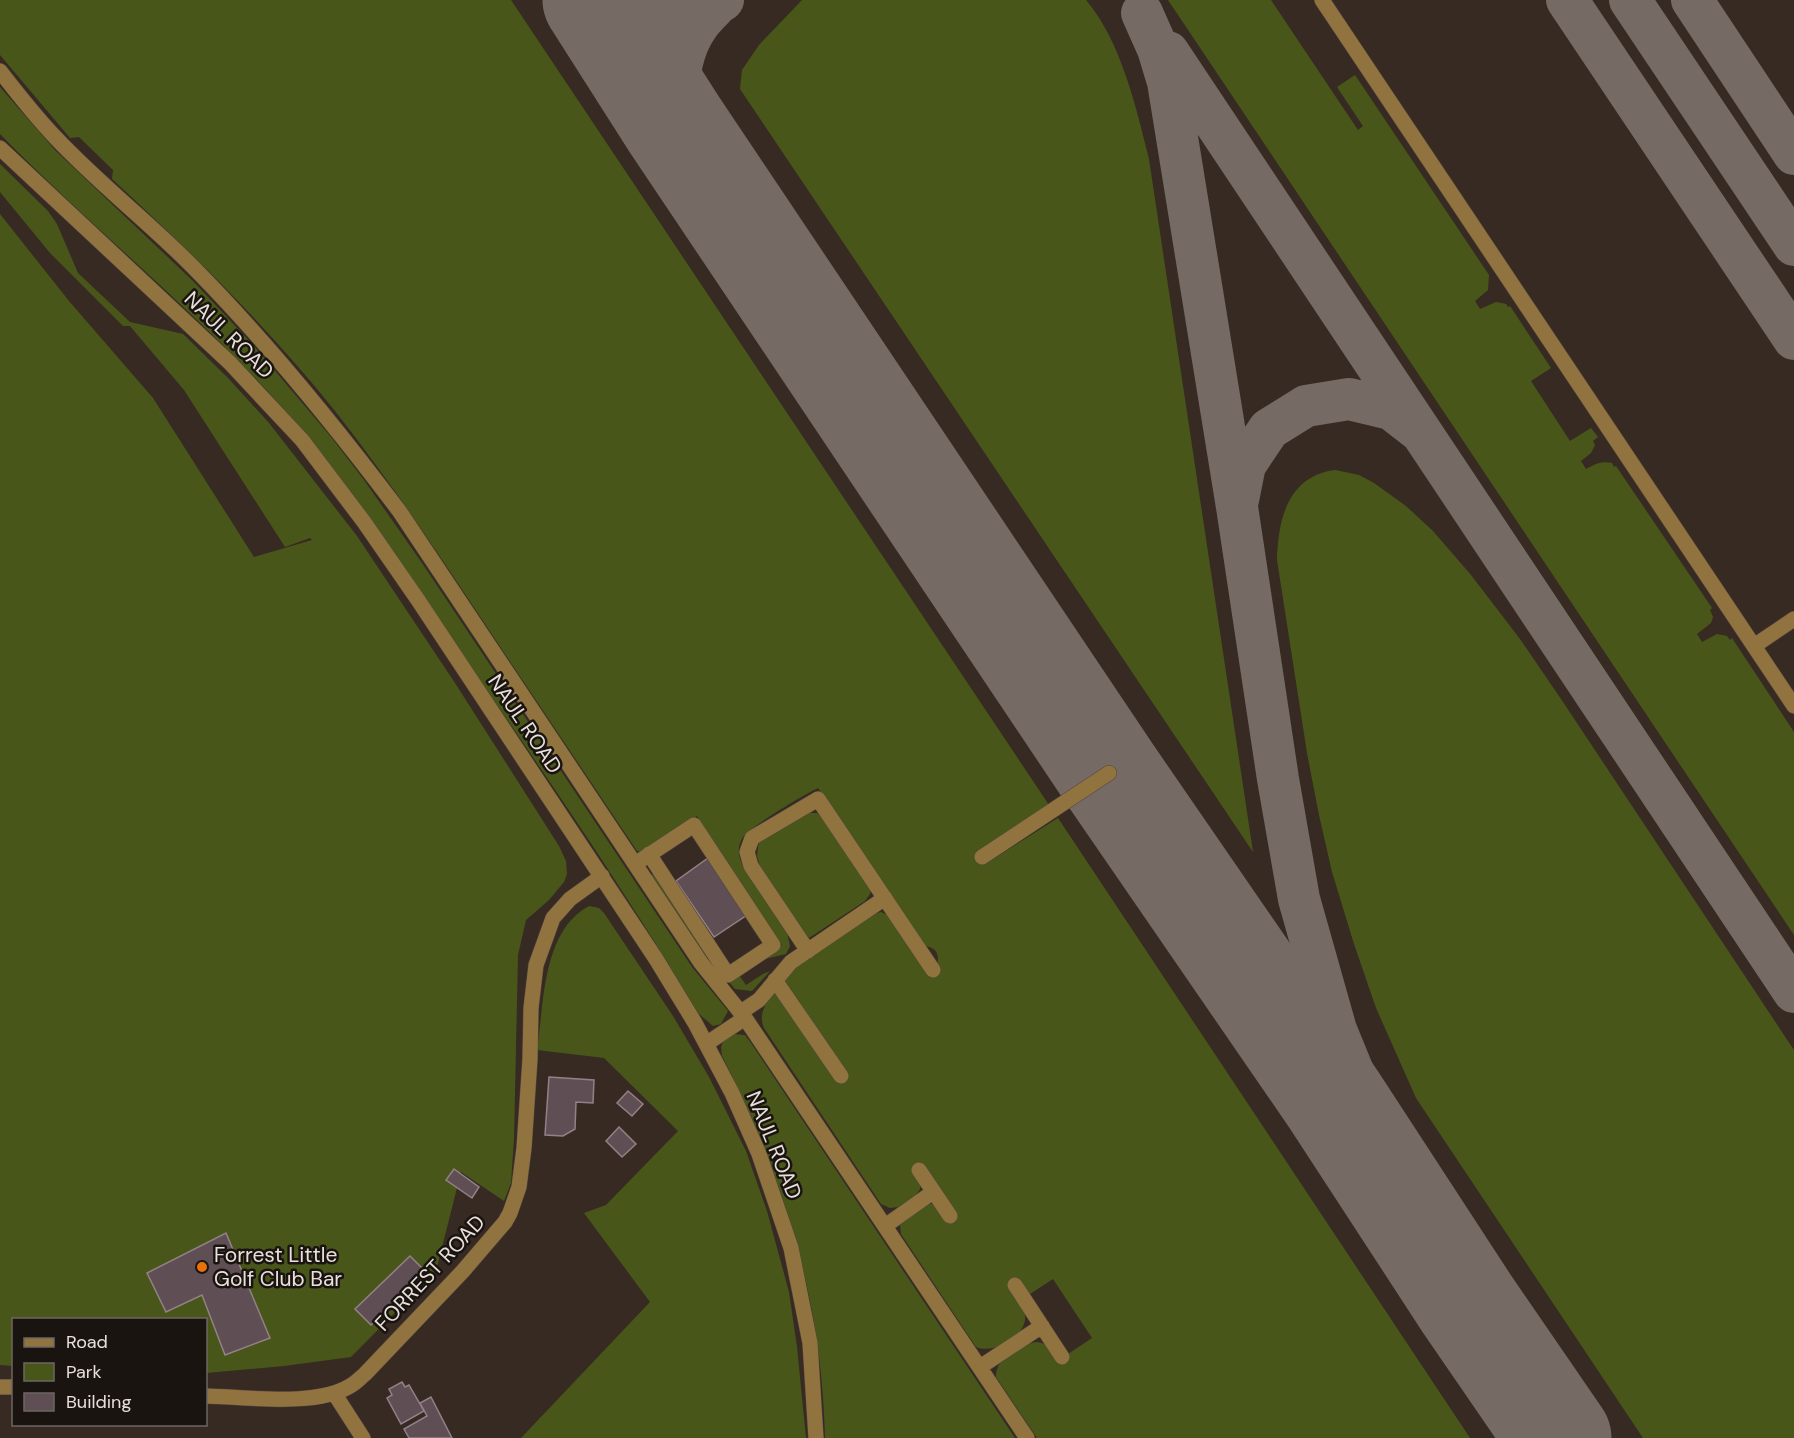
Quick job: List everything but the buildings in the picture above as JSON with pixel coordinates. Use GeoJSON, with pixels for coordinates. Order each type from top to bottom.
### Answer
{"type":"FeatureCollection","features":[{"type":"Feature","properties":{"kind":"street"},"geometry":{"type":"LineString","coordinates":[[1322,0],[1794,706]]}},
{"type":"Feature","properties":{"kind":"street"},"geometry":{"type":"LineString","coordinates":[[0,71],[54,137],[153,228],[251,328],[357,455],[400,512],[701,963],[743,1015],[1027,1438]]}},
{"type":"Feature","properties":{"kind":"street","name":"NAUL ROAD"},"geometry":{"type":"LineString","coordinates":[[0,148],[230,363],[302,440],[364,522],[656,959],[732,1093],[759,1154],[791,1248],[810,1343],[816,1438]]}},
{"type":"Feature","properties":{"kind":"street"},"geometry":{"type":"LineString","coordinates":[[1754,646],[1794,620]]}},
{"type":"Feature","properties":{"kind":"street"},"geometry":{"type":"LineString","coordinates":[[982,857],[1109,773]]}},
{"type":"Feature","properties":{"kind":"street"},"geometry":{"type":"LineString","coordinates":[[808,951],[751,866],[747,852],[752,838],[818,799],[933,970]]}},
{"type":"Feature","properties":{"kind":"street"},"geometry":{"type":"LineString","coordinates":[[635,864],[650,854],[694,825],[773,945],[728,975],[650,854]]}},
{"type":"Feature","properties":{"kind":"street","name":"FORREST ROAD"},"geometry":{"type":"LineString","coordinates":[[207,1396],[309,1398],[334,1393],[350,1386],[365,1374],[463,1271],[505,1222],[519,1187],[524,1148],[531,1008],[536,965],[554,918],[570,899],[602,876]]}},
{"type":"Feature","properties":{"kind":"street"},"geometry":{"type":"LineString","coordinates":[[706,1044],[759,1000],[791,962],[885,898]]}},
{"type":"Feature","properties":{"kind":"street"},"geometry":{"type":"LineString","coordinates":[[775,980],[841,1076]]}},
{"type":"Feature","properties":{"kind":"street"},"geometry":{"type":"LineString","coordinates":[[919,1170],[950,1216]]}},
{"type":"Feature","properties":{"kind":"street"},"geometry":{"type":"LineString","coordinates":[[885,1226],[933,1192]]}},
{"type":"Feature","properties":{"kind":"street"},"geometry":{"type":"LineString","coordinates":[[1015,1285],[1062,1357]]}},
{"type":"Feature","properties":{"kind":"street"},"geometry":{"type":"LineString","coordinates":[[980,1367],[1042,1326]]}},
{"type":"Feature","properties":{"kind":"street"},"geometry":{"type":"LineString","coordinates":[[334,1393],[363,1438]]}},
{"type":"Feature","properties":{"kind":"green space"},"geometry":{"type":"Polygon","coordinates":[[[0,0],[511,0],[1049,805],[987,863],[1058,818],[1470,1438],[1037,1438],[996,1377],[996,1373],[1003,1360],[1034,1342],[1050,1348],[1059,1360],[1092,1338],[1053,1279],[1030,1294],[1020,1280],[1009,1287],[1025,1312],[1021,1330],[1015,1337],[1000,1346],[983,1349],[976,1347],[901,1234],[900,1224],[929,1203],[955,1212],[925,1165],[920,1189],[916,1195],[898,1207],[890,1208],[881,1204],[762,1023],[764,1009],[773,992],[783,994],[847,1072],[784,979],[790,971],[874,914],[881,912],[887,915],[937,965],[936,952],[924,946],[818,788],[756,826],[741,840],[739,854],[742,864],[787,932],[790,946],[786,954],[765,959],[782,945],[697,816],[642,852],[637,851],[428,539],[335,411],[228,291],[112,179],[113,170],[79,137],[70,138],[0,55],[0,0]]]}},
{"type":"Feature","properties":{"kind":"green space"},"geometry":{"type":"Polygon","coordinates":[[[802,0],[1086,0],[1109,35],[1126,75],[1149,159],[1253,852],[740,89],[742,70],[759,45],[802,0]]]}},
{"type":"Feature","properties":{"kind":"green space"},"geometry":{"type":"Polygon","coordinates":[[[1168,0],[1271,0],[1358,130],[1363,126],[1337,87],[1355,75],[1489,275],[1488,290],[1475,301],[1480,309],[1496,302],[1510,306],[1551,368],[1531,381],[1570,441],[1591,428],[1598,437],[1593,441],[1595,445],[1591,453],[1581,461],[1586,469],[1602,463],[1612,463],[1614,467],[1616,466],[1712,608],[1710,610],[1713,617],[1711,623],[1697,634],[1702,642],[1717,634],[1727,636],[1730,640],[1732,638],[1794,732],[1794,935],[1168,0]]]}},
{"type":"Feature","properties":{"kind":"green space"},"geometry":{"type":"Polygon","coordinates":[[[0,87],[55,150],[194,282],[254,346],[331,437],[422,563],[692,967],[728,1011],[721,1024],[713,1026],[698,1013],[636,912],[570,812],[322,456],[248,370],[0,134],[0,87]]]}},
{"type":"Feature","properties":{"kind":"green space"},"geometry":{"type":"Polygon","coordinates":[[[0,164],[48,211],[57,224],[78,273],[130,322],[183,334],[269,423],[357,536],[455,683],[559,846],[566,861],[567,874],[564,882],[549,900],[526,920],[518,955],[514,1139],[511,1183],[504,1201],[461,1172],[436,1271],[351,1357],[207,1373],[207,1318],[12,1318],[12,1366],[0,1365],[0,214],[69,301],[153,398],[254,557],[312,540],[310,538],[285,547],[184,390],[130,326],[123,326],[50,253],[0,192],[0,164]]]}},
{"type":"Feature","properties":{"kind":"green space"},"geometry":{"type":"Polygon","coordinates":[[[1335,470],[1359,475],[1406,506],[1433,531],[1471,575],[1520,639],[1563,702],[1794,1050],[1794,1438],[1643,1438],[1416,1098],[1376,1008],[1332,872],[1307,753],[1277,560],[1283,515],[1296,490],[1319,474],[1335,470]]]}},
{"type":"Feature","properties":{"kind":"green space"},"geometry":{"type":"Polygon","coordinates":[[[805,813],[817,813],[826,819],[872,887],[865,901],[809,938],[760,867],[757,855],[759,841],[805,813]]]}},
{"type":"Feature","properties":{"kind":"green space"},"geometry":{"type":"Polygon","coordinates":[[[656,872],[729,980],[739,975],[746,985],[770,971],[752,991],[735,989],[700,948],[651,875],[656,872]]]}},
{"type":"Feature","properties":{"kind":"green space"},"geometry":{"type":"Polygon","coordinates":[[[589,906],[599,908],[604,913],[673,1016],[709,1077],[746,1151],[767,1211],[789,1292],[806,1438],[521,1438],[650,1302],[584,1213],[606,1205],[678,1131],[604,1058],[537,1050],[544,991],[554,950],[562,933],[574,917],[589,906]]]}},
{"type":"Feature","properties":{"kind":"green space"},"geometry":{"type":"Polygon","coordinates":[[[732,1034],[745,1035],[751,1043],[1015,1438],[825,1438],[816,1338],[796,1241],[764,1147],[722,1056],[722,1043],[732,1034]]]}},
{"type":"Feature","properties":{"kind":"taxiway"},"geometry":{"type":"LineString","coordinates":[[599,0],[630,10],[662,16],[693,14],[723,0]]}},
{"type":"Feature","properties":{"kind":"taxiway"},"geometry":{"type":"LineString","coordinates":[[1567,0],[1794,339]]}},
{"type":"Feature","properties":{"kind":"taxiway"},"geometry":{"type":"LineString","coordinates":[[1630,0],[1794,245]]}},
{"type":"Feature","properties":{"kind":"taxiway"},"geometry":{"type":"LineString","coordinates":[[1692,0],[1794,154]]}},
{"type":"Feature","properties":{"kind":"taxiway"},"geometry":{"type":"LineString","coordinates":[[674,124],[682,62],[690,38],[716,5]]}},
{"type":"Feature","properties":{"kind":"taxiway"},"geometry":{"type":"LineString","coordinates":[[1142,13],[1158,49],[1168,82],[1299,899],[1336,1030],[1389,1160],[1467,1304]]}},
{"type":"Feature","properties":{"kind":"taxiway"},"geometry":{"type":"LineString","coordinates":[[1168,52],[1794,992]]}},
{"type":"Feature","properties":{"kind":"taxiway"},"geometry":{"type":"LineString","coordinates":[[1238,500],[1245,465],[1269,429],[1306,406],[1349,399],[1391,409],[1418,430]]}},
{"type":"Feature","properties":{"kind":"runway"},"geometry":{"type":"LineString","coordinates":[[595,0],[674,124],[1109,773],[1334,1100],[1467,1304],[1559,1438]]}},
{"type":"Feature","properties":{"kind":"place","name":"Forrest Little Golf Club Bar"},"geometry":{"type":"Point","coordinates":[202,1267]}}]}
